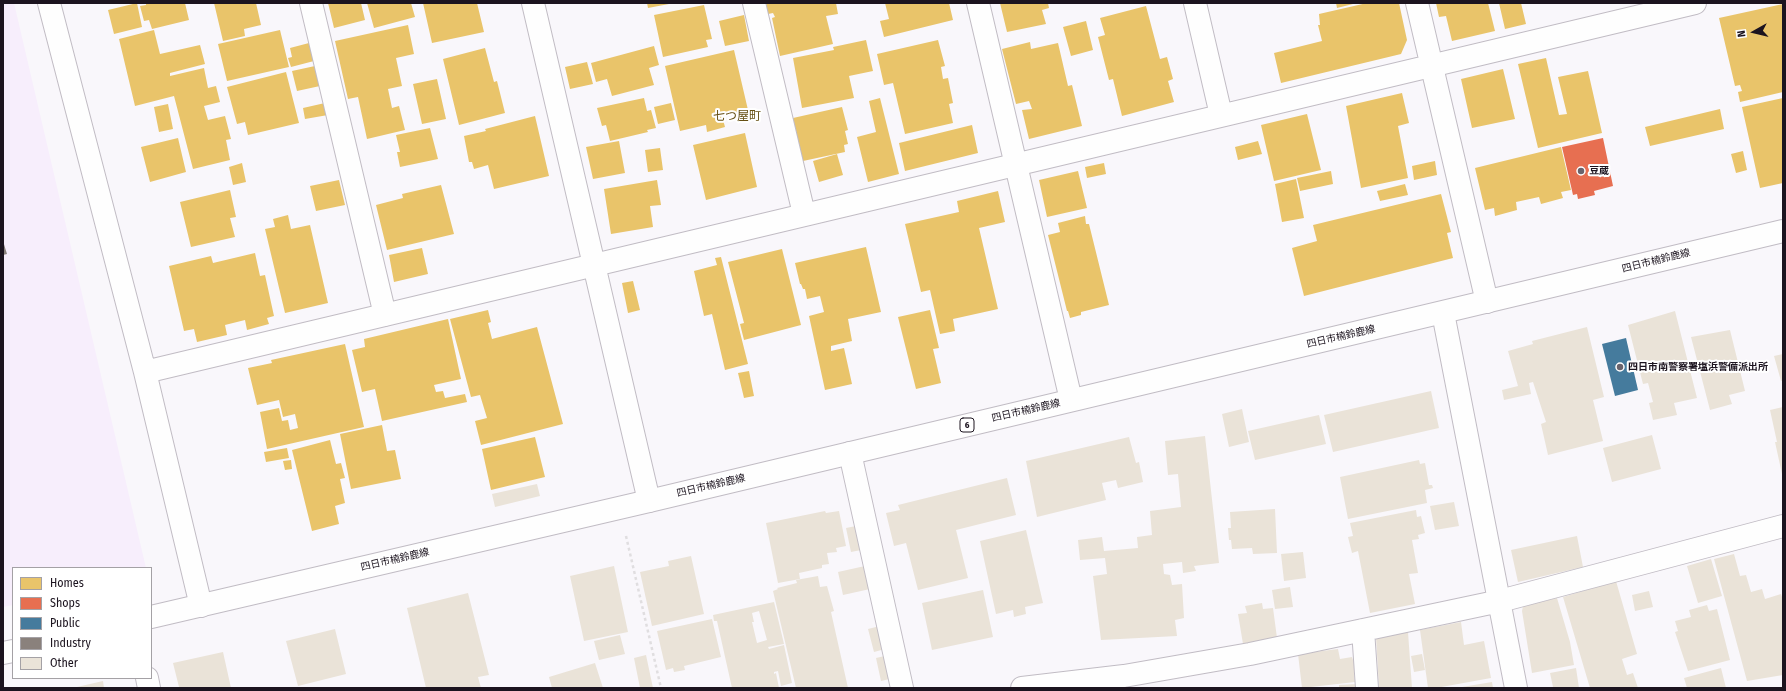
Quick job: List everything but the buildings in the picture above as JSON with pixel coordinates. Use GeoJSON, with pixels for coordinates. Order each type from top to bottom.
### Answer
{"type":"FeatureCollection","features":[{"type":"Feature","properties":{"kind":"street"},"geometry":{"type":"LineString","coordinates":[[49,3],[145,372],[201,606]]}},
{"type":"Feature","properties":{"kind":"street"},"geometry":{"type":"LineString","coordinates":[[311,3],[385,315]]}},
{"type":"Feature","properties":{"kind":"street"},"geometry":{"type":"LineString","coordinates":[[534,3],[649,501]]}},
{"type":"Feature","properties":{"kind":"street"},"geometry":{"type":"LineString","coordinates":[[754,3],[804,214]]}},
{"type":"Feature","properties":{"kind":"street"},"geometry":{"type":"LineString","coordinates":[[978,3],[1071,400]]}},
{"type":"Feature","properties":{"kind":"street"},"geometry":{"type":"LineString","coordinates":[[1196,3],[1221,115]]}},
{"type":"Feature","properties":{"kind":"street"},"geometry":{"type":"LineString","coordinates":[[1417,3],[1487,302]]}},
{"type":"Feature","properties":{"kind":"street"},"geometry":{"type":"LineString","coordinates":[[145,372],[1221,115],[1432,67],[1628,11],[1695,3]]}},
{"type":"Feature","properties":{"kind":"street","name":"四日市楠鈴鹿線"},"geometry":{"type":"LineString","coordinates":[[152,617],[1443,313],[1783,230]]}},
{"type":"Feature","properties":{"kind":"street"},"geometry":{"type":"LineString","coordinates":[[1443,313],[1516,688]]}},
{"type":"Feature","properties":{"kind":"street"},"geometry":{"type":"LineString","coordinates":[[850,453],[902,688]]}},
{"type":"Feature","properties":{"kind":"street"},"geometry":{"type":"LineString","coordinates":[[1022,688],[1124,676],[1250,654],[1500,601],[1783,526]]}},
{"type":"Feature","properties":{"kind":"street"},"geometry":{"type":"LineString","coordinates":[[1363,630],[1367,688]]}},
{"type":"Feature","properties":{"kind":"path"},"geometry":{"type":"LineString","coordinates":[[619,508],[660,688]]}},
{"type":"Feature","properties":{"kind":"shaded area"},"geometry":{"type":"Polygon","coordinates":[[[3,3],[14,3],[146,567],[12,567],[12,605],[3,607],[3,3]]]}},
{"type":"Feature","properties":{"kind":"place","name":"豆蔵"},"geometry":{"type":"Point","coordinates":[1581,171]}},
{"type":"Feature","properties":{"kind":"place","name":"四日市南警察署塩浜警備派出所"},"geometry":{"type":"Point","coordinates":[1620,367]}},
{"type":"Feature","properties":{"kind":"district","name":"七つ屋町"},"geometry":{"type":"Point","coordinates":[737,117]}}]}
